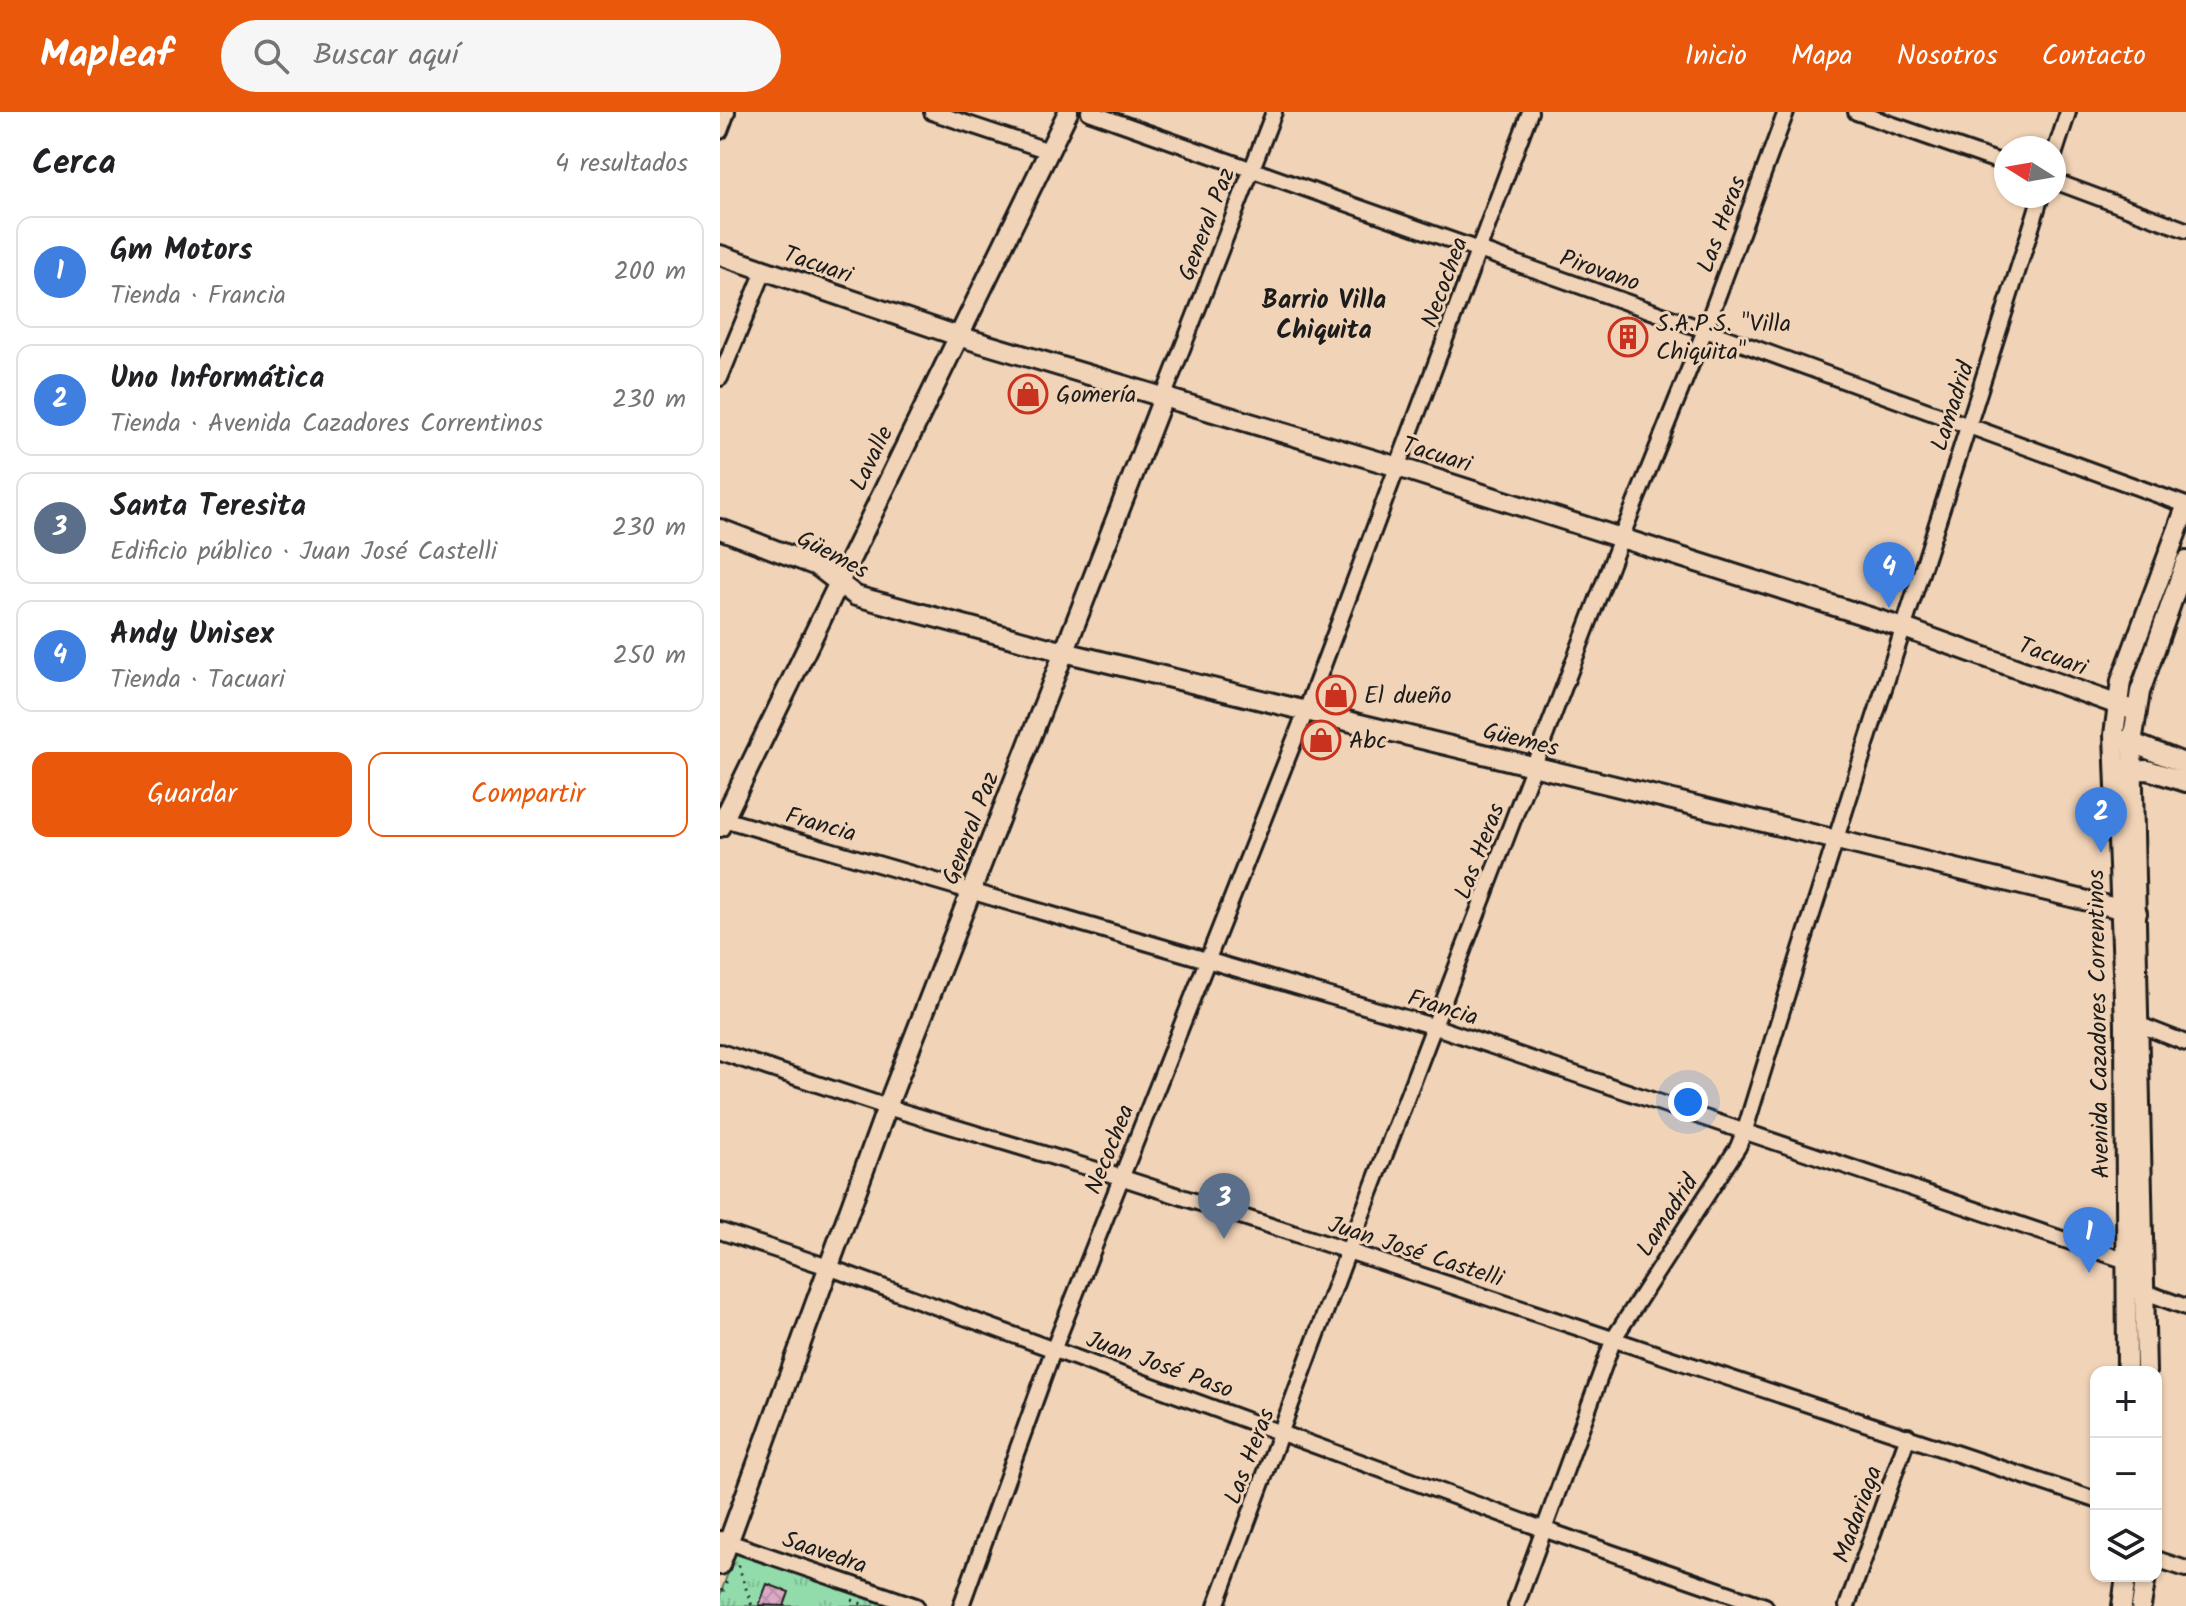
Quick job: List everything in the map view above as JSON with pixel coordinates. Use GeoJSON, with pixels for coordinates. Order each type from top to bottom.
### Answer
{"type":"FeatureCollection","features":[{"type":"Feature","properties":{"kind":"street"},"geometry":{"type":"LineString","coordinates":[[720,131],[727,112]]}},
{"type":"Feature","properties":{"kind":"street"},"geometry":{"type":"LineString","coordinates":[[932,112],[1049,151]]}},
{"type":"Feature","properties":{"kind":"street","name":"Lavalle"},"geometry":{"type":"LineString","coordinates":[[721,821],[1068,112]]}},
{"type":"Feature","properties":{"kind":"street","name":"Pirovano"},"geometry":{"type":"LineString","coordinates":[[1089,112],[1705,330],[2186,506]]}},
{"type":"Feature","properties":{"kind":"street","name":"General Paz"},"geometry":{"type":"LineString","coordinates":[[726,1551],[887,1107],[1274,112]]}},
{"type":"Feature","properties":{"kind":"street","name":"Necochea"},"geometry":{"type":"LineString","coordinates":[[961,1606],[1054,1348],[1306,711],[1530,112]]}},
{"type":"Feature","properties":{"kind":"street","name":"Las Heras"},"geometry":{"type":"LineString","coordinates":[[1216,1606],[1348,1251],[1621,538],[1705,330],[1786,112]]}},
{"type":"Feature","properties":{"kind":"street"},"geometry":{"type":"LineString","coordinates":[[1856,112],[1994,160]]}},
{"type":"Feature","properties":{"kind":"street"},"geometry":{"type":"LineString","coordinates":[[2060,136],[2068,112]]}},
{"type":"Feature","properties":{"kind":"street"},"geometry":{"type":"LineString","coordinates":[[2066,185],[2186,230]]}},
{"type":"Feature","properties":{"kind":"street","name":"Lamadrid"},"geometry":{"type":"LineString","coordinates":[[1516,1606],[1614,1338],[1738,1147],[1745,1130],[1833,841],[2037,208]]}},
{"type":"Feature","properties":{"kind":"street","name":"Tacuari"},"geometry":{"type":"LineString","coordinates":[[720,255],[958,336],[1398,467],[1904,628],[2135,711]]}},
{"type":"Feature","properties":{"kind":"street"},"geometry":{"type":"LineString","coordinates":[[720,378],[764,271]]}},
{"type":"Feature","properties":{"kind":"street"},"geometry":{"type":"LineString","coordinates":[[2125,770],[2114,735],[2121,681],[2186,506]]}},
{"type":"Feature","properties":{"kind":"street","name":"Güemes"},"geometry":{"type":"LineString","coordinates":[[720,529],[817,566],[856,596],[1064,652],[2129,912]]}},
{"type":"Feature","properties":{"kind":"street"},"geometry":{"type":"LineString","coordinates":[[2125,770],[2135,711],[2181,592],[2186,561]]}},
{"type":"Feature","properties":{"kind":"street"},"geometry":{"type":"LineString","coordinates":[[2157,583],[2181,592]]}},
{"type":"Feature","properties":{"kind":"street"},"geometry":{"type":"LineString","coordinates":[[2114,735],[2186,764]]}},
{"type":"Feature","properties":{"kind":"street"},"geometry":{"type":"LineString","coordinates":[[2125,770],[2165,773],[2186,782]]}},
{"type":"Feature","properties":{"kind":"street","name":"Avenida Cazadores Correntinos"},"geometry":{"type":"LineString","coordinates":[[2125,770],[2136,1261]]}},
{"type":"Feature","properties":{"kind":"street","name":"Francia"},"geometry":{"type":"LineString","coordinates":[[721,821],[971,890],[1436,1027],[2136,1261]]}},
{"type":"Feature","properties":{"kind":"street","name":"Avenida Cazadores Correntinos"},"geometry":{"type":"LineString","coordinates":[[2128,1366],[2136,1291],[2140,1025],[2129,912]]}},
{"type":"Feature","properties":{"kind":"street"},"geometry":{"type":"LineString","coordinates":[[2140,1025],[2186,1043]]}},
{"type":"Feature","properties":{"kind":"street","name":"Juan José Castelli"},"geometry":{"type":"LineString","coordinates":[[720,1052],[1348,1251],[2090,1498]]}},
{"type":"Feature","properties":{"kind":"street","name":"Juan José Paso"},"geometry":{"type":"LineString","coordinates":[[720,1231],[1054,1348],[1543,1529],[1765,1606]]}},
{"type":"Feature","properties":{"kind":"street"},"geometry":{"type":"LineString","coordinates":[[2136,1291],[2186,1307]]}},
{"type":"Feature","properties":{"kind":"street","name":"Avenida Cazadores Correntinos"},"geometry":{"type":"LineString","coordinates":[[2136,1291],[2145,1366]]}},
{"type":"Feature","properties":{"kind":"street","name":"Madariaga"},"geometry":{"type":"LineString","coordinates":[[1847,1606],[1908,1436]]}},
{"type":"Feature","properties":{"kind":"street","name":"Saavedra"},"geometry":{"type":"LineString","coordinates":[[726,1551],[916,1606]]}},
{"type":"Feature","properties":{"kind":"street"},"geometry":{"type":"LineString","coordinates":[[2162,1561],[2186,1569]]}},
{"type":"Feature","properties":{"kind":"street"},"geometry":{"type":"LineString","coordinates":[[2122,1606],[2125,1582]]}},
{"type":"Feature","properties":{"kind":"street"},"geometry":{"type":"LineString","coordinates":[[2141,1606],[2145,1582]]}},
{"type":"Feature","properties":{"kind":"path"},"geometry":{"type":"LineString","coordinates":[[726,1551],[750,1563]]}},
{"type":"Feature","properties":{"kind":"path"},"geometry":{"type":"LineString","coordinates":[[720,1599],[726,1551]]}},
{"type":"Feature","properties":{"kind":"path"},"geometry":{"type":"LineString","coordinates":[[726,1551],[752,1606]]}},
{"type":"Feature","properties":{"kind":"path"},"geometry":{"type":"LineString","coordinates":[[852,1601],[867,1606]]}},
{"type":"Feature","properties":{"kind":"green space"},"geometry":{"type":"Polygon","coordinates":[[[737,1548],[893,1606],[720,1606],[720,1595],[737,1548]]]}},
{"type":"Feature","properties":{"kind":"building","name":"S.A.P.S. \"Villa Chiquita\""},"geometry":{"type":"Polygon","coordinates":[[[1622,322],[1642,329],[1633,352],[1614,344],[1622,322]]]}},
{"type":"Feature","properties":{"kind":"building"},"geometry":{"type":"Polygon","coordinates":[[[767,1584],[789,1592],[784,1606],[759,1605],[767,1584]]]}},
{"type":"Feature","properties":{"kind":"place","name":"S.A.P.S. \"Villa Chiquita\""},"geometry":{"type":"Point","coordinates":[1628,337]}},
{"type":"Feature","properties":{"kind":"place","name":"Gomería"},"geometry":{"type":"Point","coordinates":[1028,394]}},
{"type":"Feature","properties":{"kind":"place","name":"Andy Unisex"},"geometry":{"type":"Point","coordinates":[1889,608]}},
{"type":"Feature","properties":{"kind":"place","name":"El dueño"},"geometry":{"type":"Point","coordinates":[1336,695]}},
{"type":"Feature","properties":{"kind":"place","name":"Abc"},"geometry":{"type":"Point","coordinates":[1321,740]}},
{"type":"Feature","properties":{"kind":"place","name":"Uno Informática"},"geometry":{"type":"Point","coordinates":[2101,853]}},
{"type":"Feature","properties":{"kind":"place","name":"Santa Teresita"},"geometry":{"type":"Point","coordinates":[1224,1239]}},
{"type":"Feature","properties":{"kind":"place","name":"Gm Motors"},"geometry":{"type":"Point","coordinates":[2089,1273]}},
{"type":"Feature","properties":{"kind":"district","name":"Barrio Villa Chiquita"},"geometry":{"type":"Point","coordinates":[1324,314]}}]}
